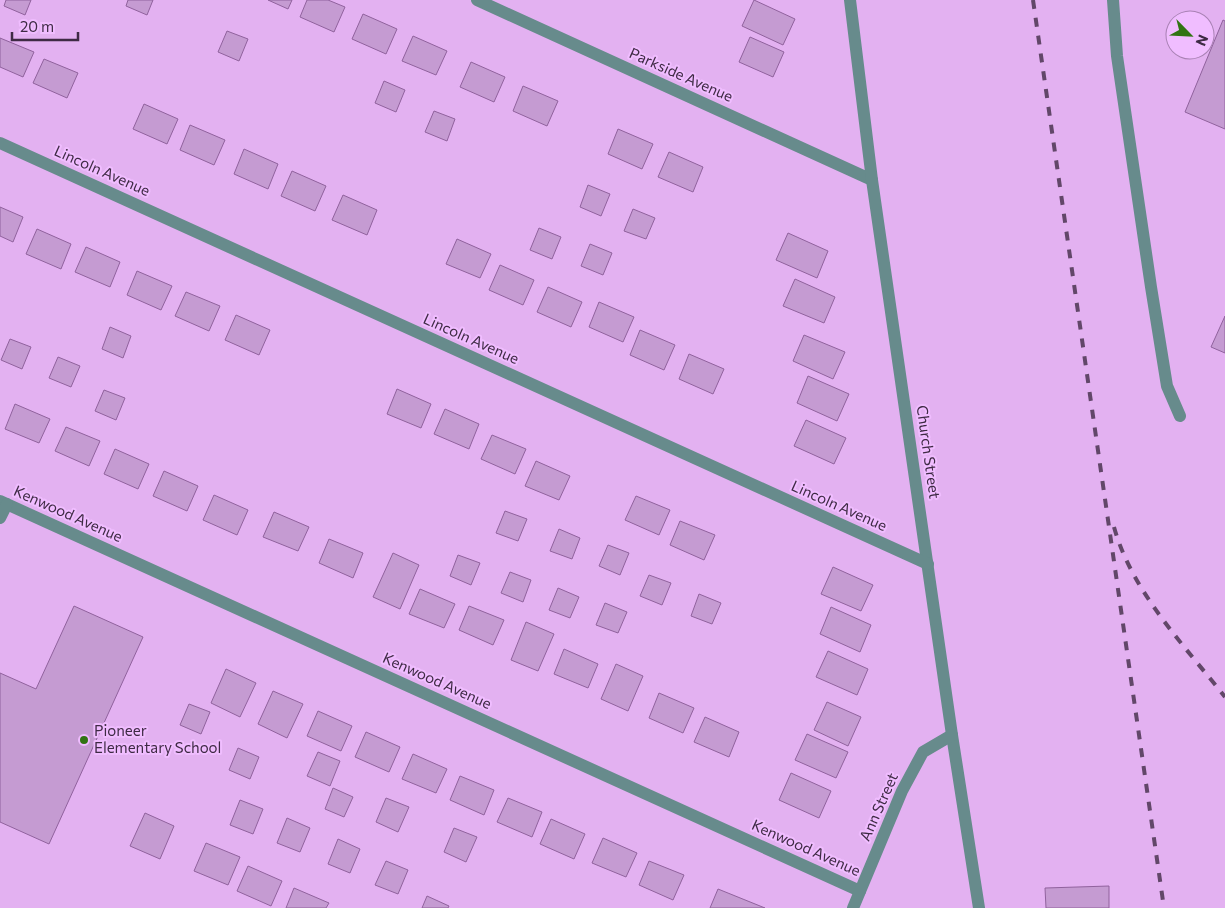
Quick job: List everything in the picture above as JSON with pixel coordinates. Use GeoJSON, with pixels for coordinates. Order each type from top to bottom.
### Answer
{"type":"FeatureCollection","features":[{"type":"Feature","properties":{"kind":"street","name":"Parkside Avenue"},"geometry":{"type":"LineString","coordinates":[[477,0],[872,180]]}},
{"type":"Feature","properties":{"kind":"street","name":"Church Street"},"geometry":{"type":"LineString","coordinates":[[850,0],[872,180],[952,736],[979,908]]}},
{"type":"Feature","properties":{"kind":"street"},"geometry":{"type":"LineString","coordinates":[[1113,0],[1117,56],[1150,287],[1167,386],[1180,416]]}},
{"type":"Feature","properties":{"kind":"street","name":"Lincoln Avenue"},"geometry":{"type":"LineString","coordinates":[[0,142],[928,564]]}},
{"type":"Feature","properties":{"kind":"street"},"geometry":{"type":"LineString","coordinates":[[0,518],[3,503]]}},
{"type":"Feature","properties":{"kind":"street","name":"Kenwood Avenue"},"geometry":{"type":"LineString","coordinates":[[3,503],[860,890]]}},
{"type":"Feature","properties":{"kind":"street","name":"Ann Street"},"geometry":{"type":"LineString","coordinates":[[853,908],[902,791],[923,752],[952,736]]}},
{"type":"Feature","properties":{"kind":"building"},"geometry":{"type":"Polygon","coordinates":[[[6,0],[31,0],[25,15],[4,6],[6,0]]]}},
{"type":"Feature","properties":{"kind":"building"},"geometry":{"type":"Polygon","coordinates":[[[128,0],[153,0],[147,15],[126,6],[128,0]]]}},
{"type":"Feature","properties":{"kind":"building"},"geometry":{"type":"Polygon","coordinates":[[[268,0],[292,0],[288,9],[268,0]]]}},
{"type":"Feature","properties":{"kind":"building"},"geometry":{"type":"Polygon","coordinates":[[[307,0],[328,0],[345,7],[334,32],[300,17],[307,0]]]}},
{"type":"Feature","properties":{"kind":"building"},"geometry":{"type":"Polygon","coordinates":[[[754,0],[795,19],[783,45],[742,26],[754,0]]]}},
{"type":"Feature","properties":{"kind":"building"},"geometry":{"type":"Polygon","coordinates":[[[363,14],[397,29],[386,54],[352,39],[363,14]]]}},
{"type":"Feature","properties":{"kind":"building"},"geometry":{"type":"Polygon","coordinates":[[[1223,20],[1225,21],[1225,129],[1185,112],[1206,60],[1215,60],[1215,39],[1223,20]]]}},
{"type":"Feature","properties":{"kind":"building"},"geometry":{"type":"Polygon","coordinates":[[[227,31],[248,39],[239,61],[218,52],[227,31]]]}},
{"type":"Feature","properties":{"kind":"building"},"geometry":{"type":"Polygon","coordinates":[[[413,36],[447,51],[436,75],[402,61],[413,36]]]}},
{"type":"Feature","properties":{"kind":"building"},"geometry":{"type":"Polygon","coordinates":[[[750,37],[784,52],[773,77],[739,62],[750,37]]]}},
{"type":"Feature","properties":{"kind":"building"},"geometry":{"type":"Polygon","coordinates":[[[0,38],[34,52],[23,77],[0,67],[0,38]]]}},
{"type":"Feature","properties":{"kind":"building"},"geometry":{"type":"Polygon","coordinates":[[[44,59],[78,73],[67,98],[33,83],[44,59]]]}},
{"type":"Feature","properties":{"kind":"building"},"geometry":{"type":"Polygon","coordinates":[[[471,62],[505,77],[494,102],[460,87],[471,62]]]}},
{"type":"Feature","properties":{"kind":"building"},"geometry":{"type":"Polygon","coordinates":[[[384,81],[405,90],[396,112],[375,103],[384,81]]]}},
{"type":"Feature","properties":{"kind":"building"},"geometry":{"type":"Polygon","coordinates":[[[523,86],[558,101],[547,126],[513,111],[523,86]]]}},
{"type":"Feature","properties":{"kind":"building"},"geometry":{"type":"Polygon","coordinates":[[[144,104],[178,119],[167,144],[133,129],[144,104]]]}},
{"type":"Feature","properties":{"kind":"building"},"geometry":{"type":"Polygon","coordinates":[[[434,111],[455,119],[447,141],[425,132],[434,111]]]}},
{"type":"Feature","properties":{"kind":"building"},"geometry":{"type":"Polygon","coordinates":[[[190,125],[225,140],[214,165],[180,150],[190,125]]]}},
{"type":"Feature","properties":{"kind":"building"},"geometry":{"type":"Polygon","coordinates":[[[618,129],[653,144],[642,169],[608,154],[618,129]]]}},
{"type":"Feature","properties":{"kind":"building"},"geometry":{"type":"Polygon","coordinates":[[[244,149],[278,164],[268,189],[234,174],[244,149]]]}},
{"type":"Feature","properties":{"kind":"building"},"geometry":{"type":"Polygon","coordinates":[[[669,152],[703,167],[693,192],[658,177],[669,152]]]}},
{"type":"Feature","properties":{"kind":"building"},"geometry":{"type":"Polygon","coordinates":[[[292,171],[326,186],[315,211],[281,196],[292,171]]]}},
{"type":"Feature","properties":{"kind":"building"},"geometry":{"type":"Polygon","coordinates":[[[588,185],[610,194],[601,216],[580,207],[588,185]]]}},
{"type":"Feature","properties":{"kind":"building"},"geometry":{"type":"Polygon","coordinates":[[[343,195],[377,210],[367,235],[332,220],[343,195]]]}},
{"type":"Feature","properties":{"kind":"building"},"geometry":{"type":"Polygon","coordinates":[[[0,207],[23,217],[13,242],[0,236],[0,207]]]}},
{"type":"Feature","properties":{"kind":"building"},"geometry":{"type":"Polygon","coordinates":[[[633,209],[655,218],[646,239],[624,231],[633,209]]]}},
{"type":"Feature","properties":{"kind":"building"},"geometry":{"type":"Polygon","coordinates":[[[539,228],[561,237],[552,259],[530,250],[539,228]]]}},
{"type":"Feature","properties":{"kind":"building"},"geometry":{"type":"Polygon","coordinates":[[[37,229],[71,244],[61,269],[26,254],[37,229]]]}},
{"type":"Feature","properties":{"kind":"building"},"geometry":{"type":"Polygon","coordinates":[[[788,233],[828,251],[817,278],[776,260],[788,233]]]}},
{"type":"Feature","properties":{"kind":"building"},"geometry":{"type":"Polygon","coordinates":[[[457,239],[491,254],[480,278],[446,264],[457,239]]]}},
{"type":"Feature","properties":{"kind":"building"},"geometry":{"type":"Polygon","coordinates":[[[590,244],[612,253],[603,275],[581,266],[590,244]]]}},
{"type":"Feature","properties":{"kind":"building"},"geometry":{"type":"Polygon","coordinates":[[[86,247],[120,262],[110,287],[75,272],[86,247]]]}},
{"type":"Feature","properties":{"kind":"building"},"geometry":{"type":"Polygon","coordinates":[[[500,265],[534,280],[523,305],[489,290],[500,265]]]}},
{"type":"Feature","properties":{"kind":"building"},"geometry":{"type":"Polygon","coordinates":[[[137,271],[172,286],[161,310],[127,295],[137,271]]]}},
{"type":"Feature","properties":{"kind":"building"},"geometry":{"type":"Polygon","coordinates":[[[795,279],[835,297],[824,323],[783,306],[795,279]]]}},
{"type":"Feature","properties":{"kind":"building"},"geometry":{"type":"Polygon","coordinates":[[[548,287],[582,302],[571,327],[537,312],[548,287]]]}},
{"type":"Feature","properties":{"kind":"building"},"geometry":{"type":"Polygon","coordinates":[[[186,292],[220,306],[209,331],[175,316],[186,292]]]}},
{"type":"Feature","properties":{"kind":"building"},"geometry":{"type":"Polygon","coordinates":[[[599,302],[634,317],[623,342],[589,327],[599,302]]]}},
{"type":"Feature","properties":{"kind":"building"},"geometry":{"type":"Polygon","coordinates":[[[236,315],[270,330],[259,355],[225,340],[236,315]]]}},
{"type":"Feature","properties":{"kind":"building"},"geometry":{"type":"Polygon","coordinates":[[[1225,316],[1225,353],[1211,347],[1225,316]]]}},
{"type":"Feature","properties":{"kind":"building"},"geometry":{"type":"Polygon","coordinates":[[[110,327],[131,336],[123,358],[102,349],[110,327]]]}},
{"type":"Feature","properties":{"kind":"building"},"geometry":{"type":"Polygon","coordinates":[[[640,330],[675,345],[664,370],[630,355],[640,330]]]}},
{"type":"Feature","properties":{"kind":"building"},"geometry":{"type":"Polygon","coordinates":[[[804,335],[845,352],[833,379],[793,361],[804,335]]]}},
{"type":"Feature","properties":{"kind":"building"},"geometry":{"type":"Polygon","coordinates":[[[10,339],[31,347],[22,369],[1,360],[10,339]]]}},
{"type":"Feature","properties":{"kind":"building"},"geometry":{"type":"Polygon","coordinates":[[[689,354],[724,369],[713,394],[679,379],[689,354]]]}},
{"type":"Feature","properties":{"kind":"building"},"geometry":{"type":"Polygon","coordinates":[[[58,357],[80,366],[71,387],[49,378],[58,357]]]}},
{"type":"Feature","properties":{"kind":"building"},"geometry":{"type":"Polygon","coordinates":[[[808,376],[849,394],[837,421],[797,403],[808,376]]]}},
{"type":"Feature","properties":{"kind":"building"},"geometry":{"type":"Polygon","coordinates":[[[397,389],[431,404],[421,428],[387,414],[397,389]]]}},
{"type":"Feature","properties":{"kind":"building"},"geometry":{"type":"Polygon","coordinates":[[[104,390],[125,398],[116,420],[95,411],[104,390]]]}},
{"type":"Feature","properties":{"kind":"building"},"geometry":{"type":"Polygon","coordinates":[[[15,404],[50,419],[39,443],[5,429],[15,404]]]}},
{"type":"Feature","properties":{"kind":"building"},"geometry":{"type":"Polygon","coordinates":[[[445,409],[479,424],[469,449],[434,434],[445,409]]]}},
{"type":"Feature","properties":{"kind":"building"},"geometry":{"type":"Polygon","coordinates":[[[806,420],[846,438],[834,464],[794,446],[806,420]]]}},
{"type":"Feature","properties":{"kind":"building"},"geometry":{"type":"Polygon","coordinates":[[[66,427],[100,441],[89,466],[55,451],[66,427]]]}},
{"type":"Feature","properties":{"kind":"building"},"geometry":{"type":"Polygon","coordinates":[[[492,435],[526,449],[515,474],[481,459],[492,435]]]}},
{"type":"Feature","properties":{"kind":"building"},"geometry":{"type":"Polygon","coordinates":[[[115,449],[149,464],[138,489],[104,474],[115,449]]]}},
{"type":"Feature","properties":{"kind":"building"},"geometry":{"type":"Polygon","coordinates":[[[536,461],[570,476],[559,500],[525,486],[536,461]]]}},
{"type":"Feature","properties":{"kind":"building"},"geometry":{"type":"Polygon","coordinates":[[[164,471],[198,486],[187,511],[153,496],[164,471]]]}},
{"type":"Feature","properties":{"kind":"building"},"geometry":{"type":"Polygon","coordinates":[[[214,495],[248,510],[237,535],[203,520],[214,495]]]}},
{"type":"Feature","properties":{"kind":"building"},"geometry":{"type":"Polygon","coordinates":[[[636,496],[670,510],[659,535],[625,520],[636,496]]]}},
{"type":"Feature","properties":{"kind":"building"},"geometry":{"type":"Polygon","coordinates":[[[505,511],[527,519],[518,541],[496,533],[505,511]]]}},
{"type":"Feature","properties":{"kind":"building"},"geometry":{"type":"Polygon","coordinates":[[[274,512],[309,527],[298,551],[263,537],[274,512]]]}},
{"type":"Feature","properties":{"kind":"building"},"geometry":{"type":"Polygon","coordinates":[[[680,521],[715,535],[704,560],[670,545],[680,521]]]}},
{"type":"Feature","properties":{"kind":"building"},"geometry":{"type":"Polygon","coordinates":[[[559,529],[580,538],[572,559],[550,551],[559,529]]]}},
{"type":"Feature","properties":{"kind":"building"},"geometry":{"type":"Polygon","coordinates":[[[329,539],[363,553],[353,578],[319,563],[329,539]]]}},
{"type":"Feature","properties":{"kind":"building"},"geometry":{"type":"Polygon","coordinates":[[[608,545],[629,553],[620,575],[599,566],[608,545]]]}},
{"type":"Feature","properties":{"kind":"building"},"geometry":{"type":"Polygon","coordinates":[[[393,553],[419,565],[400,609],[373,597],[393,553]]]}},
{"type":"Feature","properties":{"kind":"building"},"geometry":{"type":"Polygon","coordinates":[[[458,555],[480,563],[471,585],[450,576],[458,555]]]}},
{"type":"Feature","properties":{"kind":"building"},"geometry":{"type":"Polygon","coordinates":[[[833,567],[873,585],[861,611],[821,594],[833,567]]]}},
{"type":"Feature","properties":{"kind":"building"},"geometry":{"type":"Polygon","coordinates":[[[510,572],[531,580],[523,602],[501,593],[510,572]]]}},
{"type":"Feature","properties":{"kind":"building"},"geometry":{"type":"Polygon","coordinates":[[[649,575],[671,583],[662,605],[640,596],[649,575]]]}},
{"type":"Feature","properties":{"kind":"building"},"geometry":{"type":"Polygon","coordinates":[[[558,588],[579,597],[570,618],[549,610],[558,588]]]}},
{"type":"Feature","properties":{"kind":"building"},"geometry":{"type":"Polygon","coordinates":[[[420,589],[455,604],[444,628],[409,614],[420,589]]]}},
{"type":"Feature","properties":{"kind":"building"},"geometry":{"type":"Polygon","coordinates":[[[699,594],[721,603],[712,624],[691,616],[699,594]]]}},
{"type":"Feature","properties":{"kind":"building"},"geometry":{"type":"Polygon","coordinates":[[[605,603],[627,612],[618,633],[596,625],[605,603]]]}},
{"type":"Feature","properties":{"kind":"building"},"geometry":{"type":"Polygon","coordinates":[[[74,606],[143,637],[49,844],[0,822],[0,673],[36,689],[74,606]]]}},
{"type":"Feature","properties":{"kind":"building"},"geometry":{"type":"Polygon","coordinates":[[[469,606],[504,620],[493,645],[459,630],[469,606]]]}},
{"type":"Feature","properties":{"kind":"building"},"geometry":{"type":"Polygon","coordinates":[[[831,607],[871,625],[860,652],[820,634],[831,607]]]}},
{"type":"Feature","properties":{"kind":"building"},"geometry":{"type":"Polygon","coordinates":[[[526,622],[554,634],[538,671],[511,660],[526,622]]]}},
{"type":"Feature","properties":{"kind":"building"},"geometry":{"type":"Polygon","coordinates":[[[564,649],[598,664],[588,688],[554,674],[564,649]]]}},
{"type":"Feature","properties":{"kind":"building"},"geometry":{"type":"Polygon","coordinates":[[[828,651],[868,669],[857,695],[816,677],[828,651]]]}},
{"type":"Feature","properties":{"kind":"building"},"geometry":{"type":"Polygon","coordinates":[[[616,664],[643,676],[628,711],[601,699],[616,664]]]}},
{"type":"Feature","properties":{"kind":"building"},"geometry":{"type":"Polygon","coordinates":[[[226,669],[256,683],[240,717],[211,703],[226,669]]]}},
{"type":"Feature","properties":{"kind":"building"},"geometry":{"type":"Polygon","coordinates":[[[273,691],[303,704],[287,738],[258,724],[273,691]]]}},
{"type":"Feature","properties":{"kind":"building"},"geometry":{"type":"Polygon","coordinates":[[[659,693],[694,708],[683,733],[649,718],[659,693]]]}},
{"type":"Feature","properties":{"kind":"building"},"geometry":{"type":"Polygon","coordinates":[[[827,702],[861,717],[848,746],[814,730],[827,702]]]}},
{"type":"Feature","properties":{"kind":"building"},"geometry":{"type":"Polygon","coordinates":[[[189,704],[210,712],[201,734],[180,725],[189,704]]]}},
{"type":"Feature","properties":{"kind":"building"},"geometry":{"type":"Polygon","coordinates":[[[318,711],[352,726],[341,751],[307,736],[318,711]]]}},
{"type":"Feature","properties":{"kind":"building"},"geometry":{"type":"Polygon","coordinates":[[[705,717],[739,732],[729,757],[694,742],[705,717]]]}},
{"type":"Feature","properties":{"kind":"building"},"geometry":{"type":"Polygon","coordinates":[[[366,732],[400,747],[389,772],[355,757],[366,732]]]}},
{"type":"Feature","properties":{"kind":"building"},"geometry":{"type":"Polygon","coordinates":[[[807,734],[848,752],[836,778],[795,760],[807,734]]]}},
{"type":"Feature","properties":{"kind":"building"},"geometry":{"type":"Polygon","coordinates":[[[238,748],[259,757],[250,779],[229,770],[238,748]]]}},
{"type":"Feature","properties":{"kind":"building"},"geometry":{"type":"Polygon","coordinates":[[[318,752],[340,761],[330,786],[307,776],[318,752]]]}},
{"type":"Feature","properties":{"kind":"building"},"geometry":{"type":"Polygon","coordinates":[[[413,754],[447,769],[436,793],[402,779],[413,754]]]}},
{"type":"Feature","properties":{"kind":"building"},"geometry":{"type":"Polygon","coordinates":[[[791,773],[831,791],[819,818],[779,800],[791,773]]]}},
{"type":"Feature","properties":{"kind":"building"},"geometry":{"type":"Polygon","coordinates":[[[460,776],[494,790],[484,815],[450,800],[460,776]]]}},
{"type":"Feature","properties":{"kind":"building"},"geometry":{"type":"Polygon","coordinates":[[[333,788],[353,797],[344,817],[325,809],[333,788]]]}},
{"type":"Feature","properties":{"kind":"building"},"geometry":{"type":"Polygon","coordinates":[[[386,798],[409,807],[398,832],[376,822],[386,798]]]}},
{"type":"Feature","properties":{"kind":"building"},"geometry":{"type":"Polygon","coordinates":[[[508,798],[542,812],[532,837],[497,822],[508,798]]]}},
{"type":"Feature","properties":{"kind":"building"},"geometry":{"type":"Polygon","coordinates":[[[240,800],[263,809],[253,834],[230,825],[240,800]]]}},
{"type":"Feature","properties":{"kind":"building"},"geometry":{"type":"Polygon","coordinates":[[[145,813],[174,826],[160,859],[130,846],[145,813]]]}},
{"type":"Feature","properties":{"kind":"building"},"geometry":{"type":"Polygon","coordinates":[[[287,818],[310,828],[300,852],[277,843],[287,818]]]}},
{"type":"Feature","properties":{"kind":"building"},"geometry":{"type":"Polygon","coordinates":[[[551,819],[585,834],[574,859],[540,844],[551,819]]]}},
{"type":"Feature","properties":{"kind":"building"},"geometry":{"type":"Polygon","coordinates":[[[454,828],[477,837],[466,862],[444,852],[454,828]]]}},
{"type":"Feature","properties":{"kind":"building"},"geometry":{"type":"Polygon","coordinates":[[[603,838],[637,853],[626,877],[592,863],[603,838]]]}},
{"type":"Feature","properties":{"kind":"building"},"geometry":{"type":"Polygon","coordinates":[[[338,839],[360,849],[350,873],[328,864],[338,839]]]}},
{"type":"Feature","properties":{"kind":"building"},"geometry":{"type":"Polygon","coordinates":[[[206,843],[240,857],[228,885],[194,871],[206,843]]]}},
{"type":"Feature","properties":{"kind":"building"},"geometry":{"type":"Polygon","coordinates":[[[386,861],[408,870],[398,894],[375,885],[386,861]]]}},
{"type":"Feature","properties":{"kind":"building"},"geometry":{"type":"Polygon","coordinates":[[[649,861],[684,875],[673,900],[639,885],[649,861]]]}},
{"type":"Feature","properties":{"kind":"building"},"geometry":{"type":"Polygon","coordinates":[[[248,866],[282,881],[271,906],[237,891],[248,866]]]}},
{"type":"Feature","properties":{"kind":"building"},"geometry":{"type":"Polygon","coordinates":[[[1109,886],[1109,908],[1046,908],[1045,888],[1109,886]]]}},
{"type":"Feature","properties":{"kind":"building"},"geometry":{"type":"Polygon","coordinates":[[[294,888],[329,903],[326,908],[286,908],[294,888]]]}},
{"type":"Feature","properties":{"kind":"building"},"geometry":{"type":"Polygon","coordinates":[[[718,889],[765,908],[710,908],[718,889]]]}},
{"type":"Feature","properties":{"kind":"building"},"geometry":{"type":"Polygon","coordinates":[[[427,896],[449,906],[448,908],[422,908],[427,896]]]}},
{"type":"Feature","properties":{"kind":"railway"},"geometry":{"type":"LineString","coordinates":[[1033,0],[1164,908]]}},
{"type":"Feature","properties":{"kind":"railway"},"geometry":{"type":"LineString","coordinates":[[1114,527],[1122,551],[1146,596],[1225,697]]}},
{"type":"Feature","properties":{"kind":"place","name":"Pioneer Elementary School"},"geometry":{"type":"Point","coordinates":[84,740]}}]}
